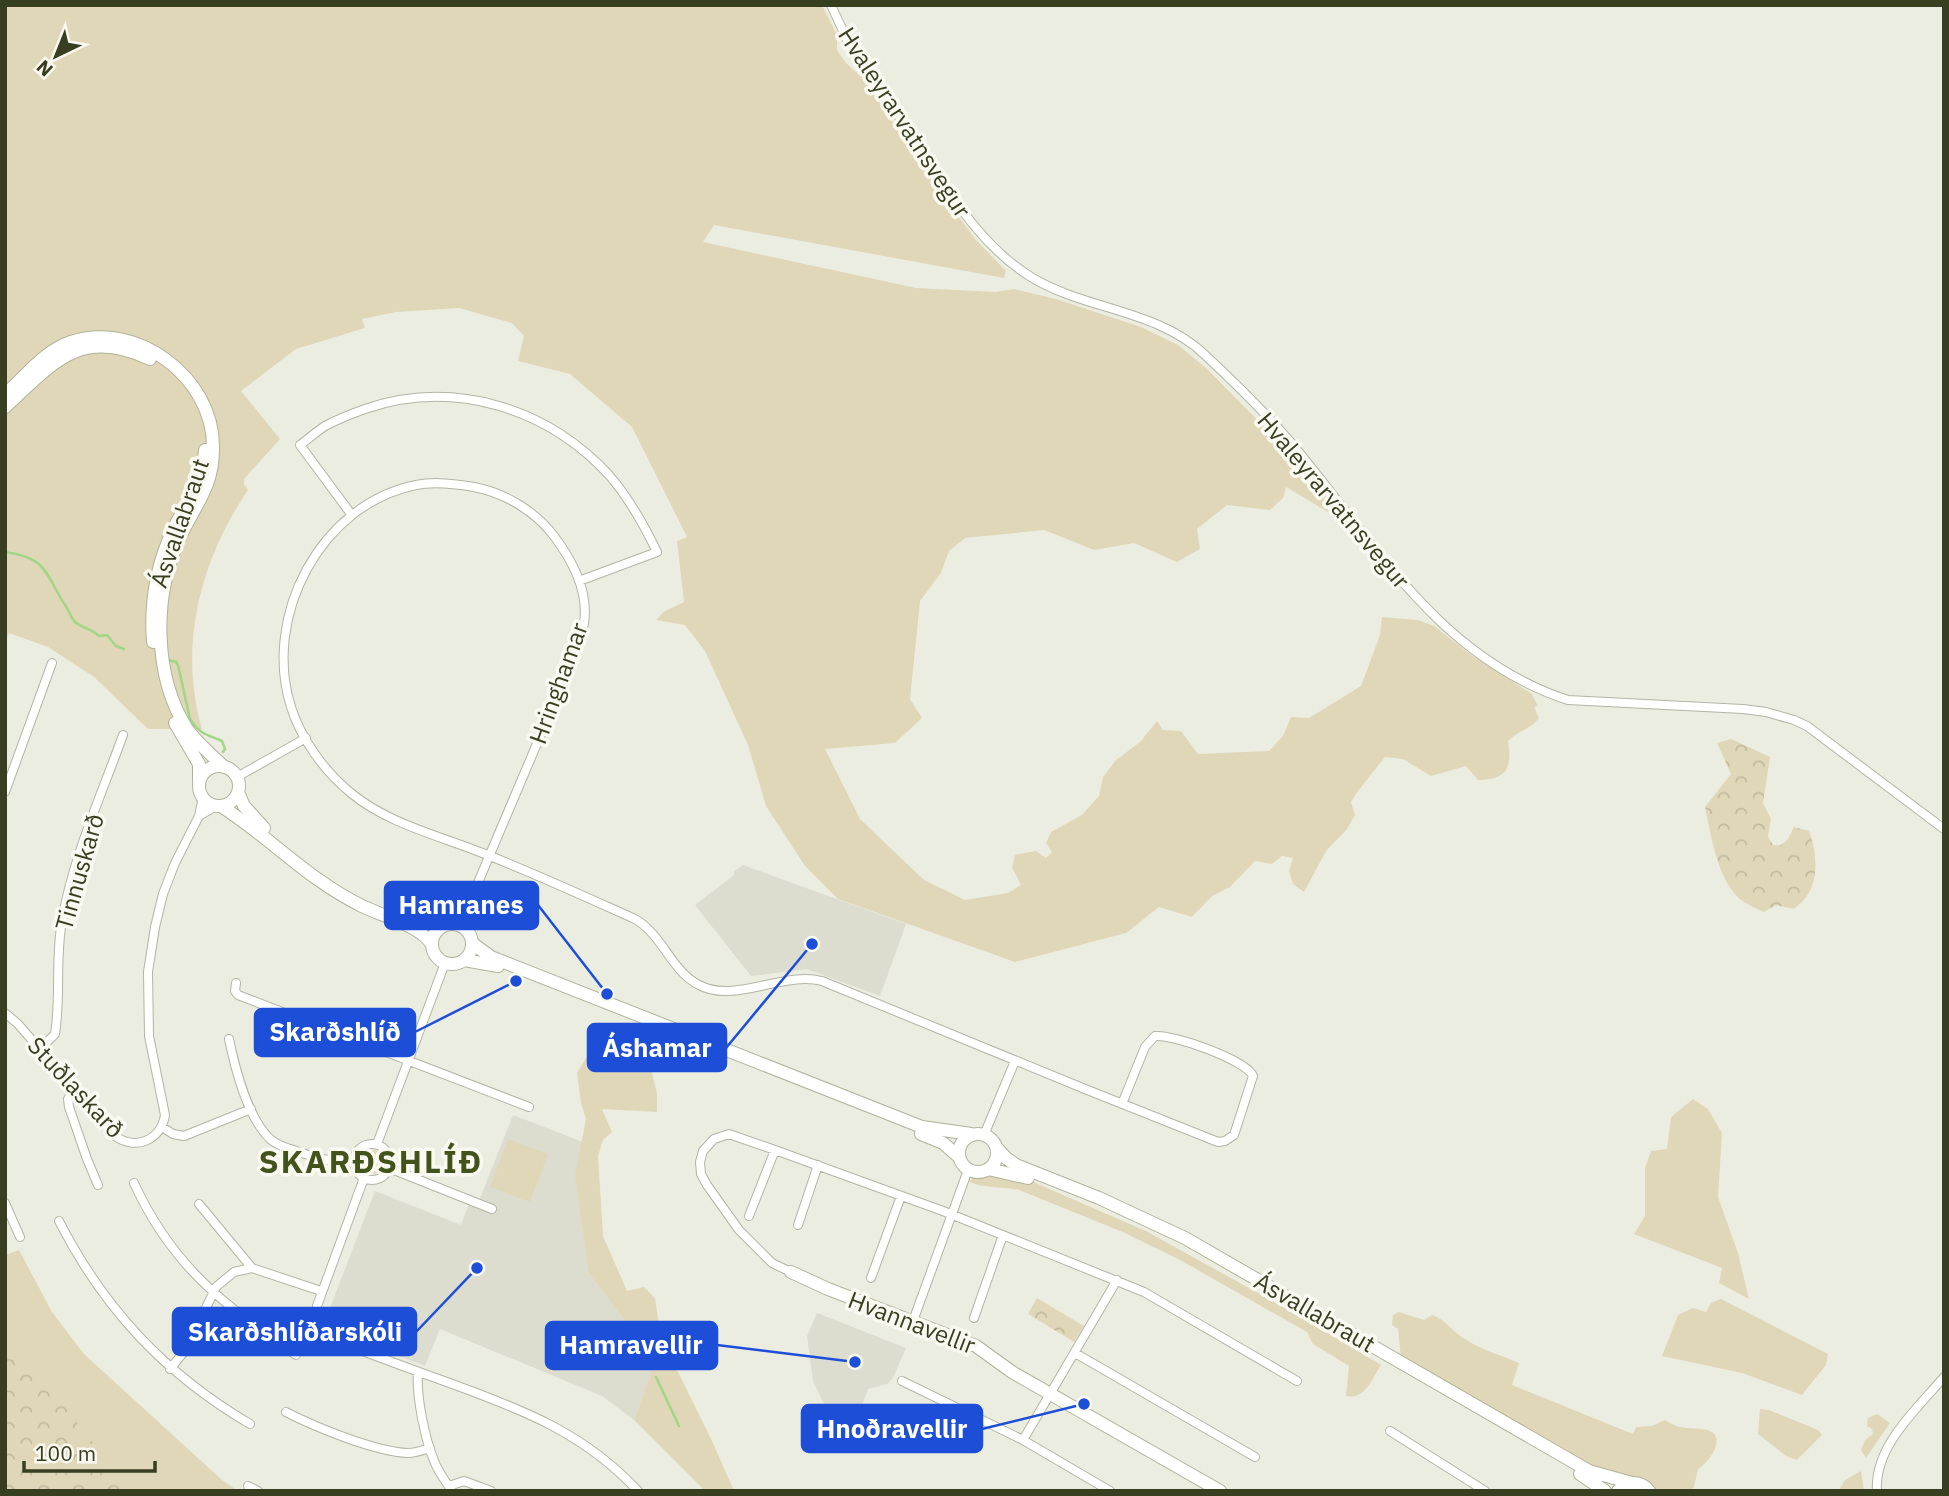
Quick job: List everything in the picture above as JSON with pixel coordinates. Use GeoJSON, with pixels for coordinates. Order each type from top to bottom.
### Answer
{"type":"FeatureCollection","features":[{"type":"Feature","properties":{"kind":"main road","name":"Ásvallabraut"},"geometry":{"type":"LineString","coordinates":[[5,394],[56,349],[78,340],[101,338],[136,344],[158,354],[186,377],[199,396],[214,443],[212,466],[206,489],[180,536],[171,562],[161,607],[162,652],[169,689],[177,710],[188,730],[224,766]]}},
{"type":"Feature","properties":{"kind":"main road","name":"Ásvallabraut"},"geometry":{"type":"LineString","coordinates":[[5,407],[54,362],[71,353],[100,346],[130,351],[151,359],[177,379],[196,407],[204,429],[204,463],[198,485],[174,529],[161,561],[153,601],[152,623],[154,654],[164,698],[197,759],[200,782]]}},
{"type":"Feature","properties":{"kind":"main road"},"geometry":{"type":"LineString","coordinates":[[432,945],[435,934],[443,926],[460,925],[469,932],[472,950],[458,963],[446,962],[436,956],[424,935],[329,888],[284,856],[240,818],[203,797],[200,782],[206,770],[224,766],[237,777],[238,792],[244,806],[255,819],[315,870],[365,900],[393,913],[443,926]]}},
{"type":"Feature","properties":{"kind":"main road"},"geometry":{"type":"LineString","coordinates":[[219,806],[232,802],[238,792]]}},
{"type":"Feature","properties":{"kind":"main road"},"geometry":{"type":"LineString","coordinates":[[464,960],[483,962],[512,971],[937,1139],[959,1157],[968,1170],[988,1170],[995,1161],[996,1147],[992,1139],[922,1127],[491,957],[472,943]]}},
{"type":"Feature","properties":{"kind":"main road"},"geometry":{"type":"LineString","coordinates":[[959,1157],[961,1142],[978,1135]]}},
{"type":"Feature","properties":{"kind":"main road","name":"Ásvallabraut"},"geometry":{"type":"LineString","coordinates":[[996,1147],[1007,1160],[1016,1165],[1110,1202],[1213,1253],[1589,1471],[1642,1485],[1649,1491]]}},
{"type":"Feature","properties":{"kind":"main road","name":"Ásvallabraut"},"geometry":{"type":"LineString","coordinates":[[988,1170],[1015,1173],[1069,1193],[1186,1248],[1586,1477],[1605,1491]]}},
{"type":"Feature","properties":{"kind":"main road","name":"Hvannavellir"},"geometry":{"type":"LineString","coordinates":[[786,1269],[828,1289],[976,1346],[1012,1372],[1220,1491]]}},
{"type":"Feature","properties":{"kind":"main road"},"geometry":{"type":"LineString","coordinates":[[1618,1491],[1632,1483]]}},
{"type":"Feature","properties":{"kind":"street","name":"Hvaleyrarvatnsvegur"},"geometry":{"type":"LineString","coordinates":[[831,5],[851,48],[965,214],[993,248],[1030,276],[1049,286],[1148,320],[1170,330],[1201,351],[1292,444],[1395,574],[1427,611],[1451,633],[1506,672],[1542,691],[1568,700],[1743,709],[1794,720],[1824,737],[1944,829]]}},
{"type":"Feature","properties":{"kind":"street"},"geometry":{"type":"LineString","coordinates":[[351,514],[300,445],[345,416],[407,398],[437,396],[496,404],[527,416],[558,433],[587,454],[609,475],[627,498],[657,552],[579,581]]}},
{"type":"Feature","properties":{"kind":"street","name":"Hringhamar"},"geometry":{"type":"LineString","coordinates":[[460,925],[490,856],[575,654],[584,624],[584,609],[579,581],[568,554],[547,527],[521,506],[488,490],[456,484],[417,485],[384,495],[351,514],[331,534],[314,558],[294,596],[288,617],[284,638],[286,684],[293,712],[306,738],[340,783],[372,809],[490,856]]}},
{"type":"Feature","properties":{"kind":"street"},"geometry":{"type":"LineString","coordinates":[[5,792],[52,663]]}},
{"type":"Feature","properties":{"kind":"street","name":"Tinnuskarð"},"geometry":{"type":"LineString","coordinates":[[40,1049],[55,1034],[58,957],[69,890],[123,735]]}},
{"type":"Feature","properties":{"kind":"street"},"geometry":{"type":"LineString","coordinates":[[237,777],[306,738]]}},
{"type":"Feature","properties":{"kind":"street","name":"Stuðlaskarð"},"geometry":{"type":"LineString","coordinates":[[5,1013],[40,1049],[111,1132],[125,1141],[136,1143],[148,1140],[162,1126],[164,1108],[149,1036],[148,972],[163,894],[199,816],[203,797]]}},
{"type":"Feature","properties":{"kind":"street"},"geometry":{"type":"LineString","coordinates":[[199,816],[219,806]]}},
{"type":"Feature","properties":{"kind":"street"},"geometry":{"type":"LineString","coordinates":[[490,856],[635,919],[649,929],[694,982],[716,991],[804,978],[822,981],[1015,1061],[1122,1104],[1218,1142],[1234,1135],[1254,1081],[1247,1067],[1170,1036],[1155,1036],[1145,1047],[1122,1104]]}},
{"type":"Feature","properties":{"kind":"street"},"geometry":{"type":"LineString","coordinates":[[377,1144],[446,962]]}},
{"type":"Feature","properties":{"kind":"street"},"geometry":{"type":"LineString","coordinates":[[236,983],[235,991],[238,995],[529,1107]]}},
{"type":"Feature","properties":{"kind":"street"},"geometry":{"type":"LineString","coordinates":[[229,1039],[240,1083],[266,1134],[277,1143],[327,1160],[354,1162]]}},
{"type":"Feature","properties":{"kind":"street"},"geometry":{"type":"LineString","coordinates":[[978,1135],[1015,1061]]}},
{"type":"Feature","properties":{"kind":"street"},"geometry":{"type":"LineString","coordinates":[[75,1090],[68,1099],[69,1107],[98,1185]]}},
{"type":"Feature","properties":{"kind":"street"},"geometry":{"type":"LineString","coordinates":[[162,1126],[173,1135],[184,1136],[251,1109]]}},
{"type":"Feature","properties":{"kind":"street"},"geometry":{"type":"LineString","coordinates":[[786,1269],[764,1256],[739,1230],[706,1185],[700,1168],[701,1156],[706,1146],[715,1139],[729,1134],[818,1165],[1117,1280],[1178,1310],[1297,1381]]}},
{"type":"Feature","properties":{"kind":"street"},"geometry":{"type":"LineString","coordinates":[[377,1144],[383,1147],[389,1157],[389,1168],[378,1179],[364,1178],[356,1172],[355,1154],[361,1147],[377,1144]]}},
{"type":"Feature","properties":{"kind":"street"},"geometry":{"type":"LineString","coordinates":[[749,1216],[775,1150]]}},
{"type":"Feature","properties":{"kind":"street"},"geometry":{"type":"LineString","coordinates":[[798,1225],[818,1165]]}},
{"type":"Feature","properties":{"kind":"street"},"geometry":{"type":"LineString","coordinates":[[389,1168],[492,1209]]}},
{"type":"Feature","properties":{"kind":"street"},"geometry":{"type":"LineString","coordinates":[[913,1321],[968,1170]]}},
{"type":"Feature","properties":{"kind":"street"},"geometry":{"type":"LineString","coordinates":[[364,1178],[321,1291],[316,1318],[320,1329],[327,1336],[548,1422],[598,1454],[638,1491]]}},
{"type":"Feature","properties":{"kind":"street"},"geometry":{"type":"LineString","coordinates":[[134,1183],[162,1235],[188,1268],[242,1318],[296,1355]]}},
{"type":"Feature","properties":{"kind":"street"},"geometry":{"type":"LineString","coordinates":[[871,1278],[901,1196]]}},
{"type":"Feature","properties":{"kind":"street"},"geometry":{"type":"LineString","coordinates":[[5,1203],[20,1237]]}},
{"type":"Feature","properties":{"kind":"street"},"geometry":{"type":"LineString","coordinates":[[199,1204],[252,1269]]}},
{"type":"Feature","properties":{"kind":"street"},"geometry":{"type":"LineString","coordinates":[[59,1221],[81,1262],[108,1301],[170,1369],[250,1424]]}},
{"type":"Feature","properties":{"kind":"street"},"geometry":{"type":"LineString","coordinates":[[974,1318],[1003,1235]]}},
{"type":"Feature","properties":{"kind":"street"},"geometry":{"type":"LineString","coordinates":[[170,1369],[187,1348],[213,1293],[229,1275],[252,1269],[321,1291]]}},
{"type":"Feature","properties":{"kind":"street"},"geometry":{"type":"LineString","coordinates":[[1023,1440],[1117,1280]]}},
{"type":"Feature","properties":{"kind":"street"},"geometry":{"type":"LineString","coordinates":[[1075,1353],[1255,1457]]}},
{"type":"Feature","properties":{"kind":"street"},"geometry":{"type":"LineString","coordinates":[[418,1371],[417,1385],[436,1465],[451,1488],[464,1482],[491,1491]]}},
{"type":"Feature","properties":{"kind":"street"},"geometry":{"type":"LineString","coordinates":[[1877,1491],[1882,1458],[1908,1418],[1944,1377]]}},
{"type":"Feature","properties":{"kind":"street"},"geometry":{"type":"LineString","coordinates":[[902,1381],[1023,1440],[1110,1491]]}},
{"type":"Feature","properties":{"kind":"street"},"geometry":{"type":"LineString","coordinates":[[286,1412],[307,1423],[365,1443],[406,1453],[430,1448]]}},
{"type":"Feature","properties":{"kind":"street"},"geometry":{"type":"LineString","coordinates":[[1390,1431],[1485,1491]]}},
{"type":"Feature","properties":{"kind":"street"},"geometry":{"type":"LineString","coordinates":[[248,1486],[258,1491]]}},
{"type":"Feature","properties":{"kind":"shaded area"},"geometry":{"type":"Polygon","coordinates":[[[743,865],[906,924],[880,996],[807,969],[751,976],[695,905],[743,865]]]}},
{"type":"Feature","properties":{"kind":"shaded area"},"geometry":{"type":"Polygon","coordinates":[[[513,1115],[591,1145],[592,1218],[655,1360],[634,1420],[602,1396],[440,1329],[425,1366],[333,1331],[325,1321],[375,1191],[461,1225],[469,1204],[477,1206],[513,1115]]]}},
{"type":"Feature","properties":{"kind":"shaded area"},"geometry":{"type":"Polygon","coordinates":[[[817,1313],[906,1348],[893,1378],[887,1384],[868,1389],[861,1408],[844,1407],[838,1423],[831,1419],[813,1381],[807,1336],[817,1313]]]}},
{"type":"Feature","properties":{"kind":"green space"},"geometry":{"type":"Polygon","coordinates":[[[5,5],[822,5],[837,35],[837,50],[846,63],[867,82],[920,164],[975,239],[1006,271],[1004,278],[714,225],[703,242],[916,288],[996,292],[1014,289],[1056,299],[1141,327],[1178,345],[1206,368],[1292,455],[1338,509],[1328,512],[1286,487],[1283,498],[1270,510],[1227,505],[1197,529],[1200,549],[1177,562],[1134,543],[1094,550],[1044,530],[965,538],[949,551],[941,573],[920,601],[910,699],[922,718],[895,743],[825,749],[860,819],[924,880],[965,900],[1008,893],[1021,885],[1012,867],[1015,855],[1036,851],[1046,858],[1052,852],[1046,843],[1051,832],[1082,815],[1099,796],[1103,777],[1116,760],[1140,742],[1157,721],[1163,730],[1181,731],[1198,754],[1269,751],[1283,736],[1291,717],[1309,718],[1361,686],[1380,635],[1382,617],[1418,620],[1434,626],[1471,655],[1532,694],[1538,706],[1534,707],[1539,718],[1508,741],[1508,765],[1502,775],[1496,778],[1478,780],[1466,766],[1431,776],[1403,759],[1385,757],[1351,802],[1355,815],[1347,829],[1326,851],[1304,892],[1293,884],[1289,871],[1293,858],[1282,856],[1272,864],[1255,861],[1230,887],[1212,896],[1192,917],[1159,907],[1126,933],[1015,962],[838,899],[805,866],[766,806],[748,745],[705,651],[685,625],[656,620],[665,611],[684,602],[677,541],[687,537],[632,427],[570,374],[518,361],[524,336],[512,323],[459,308],[396,312],[362,319],[365,328],[296,349],[241,391],[280,439],[244,479],[248,490],[231,517],[206,575],[193,636],[192,667],[202,729],[148,729],[94,677],[48,647],[9,633],[5,642],[5,5]]]}},
{"type":"Feature","properties":{"kind":"green space"},"geometry":{"type":"Polygon","coordinates":[[[1731,739],[1770,757],[1763,803],[1771,819],[1768,837],[1773,845],[1784,843],[1794,827],[1809,831],[1815,852],[1813,884],[1802,902],[1793,909],[1776,905],[1764,912],[1744,902],[1728,884],[1717,859],[1705,807],[1731,774],[1717,743],[1731,739]]]}},
{"type":"Feature","properties":{"kind":"green space"},"geometry":{"type":"Polygon","coordinates":[[[607,1033],[634,1054],[648,1058],[657,1093],[657,1112],[602,1109],[612,1132],[603,1140],[598,1156],[603,1236],[627,1291],[644,1287],[655,1298],[661,1337],[734,1491],[705,1491],[634,1420],[655,1360],[589,1273],[575,1176],[586,1119],[577,1073],[589,1053],[607,1033]]]}},
{"type":"Feature","properties":{"kind":"green space"},"geometry":{"type":"Polygon","coordinates":[[[1693,1099],[1708,1109],[1722,1133],[1718,1197],[1738,1253],[1749,1299],[1719,1283],[1722,1268],[1634,1234],[1645,1216],[1645,1168],[1651,1151],[1667,1149],[1671,1117],[1693,1099]]]}},
{"type":"Feature","properties":{"kind":"green space"},"geometry":{"type":"Polygon","coordinates":[[[508,1139],[548,1154],[530,1202],[490,1187],[508,1139]]]}},
{"type":"Feature","properties":{"kind":"green space"},"geometry":{"type":"Polygon","coordinates":[[[372,1150],[381,1153],[384,1162],[381,1171],[372,1174],[363,1171],[360,1162],[363,1153],[372,1150]]]}},
{"type":"Feature","properties":{"kind":"green space"},"geometry":{"type":"Polygon","coordinates":[[[992,1174],[1024,1178],[1146,1231],[1381,1365],[1363,1392],[1346,1396],[1349,1366],[1313,1344],[1307,1332],[1180,1260],[1125,1233],[1019,1190],[968,1181],[992,1174]]]}},
{"type":"Feature","properties":{"kind":"green space"},"geometry":{"type":"Polygon","coordinates":[[[19,1250],[52,1312],[84,1354],[222,1480],[238,1491],[5,1491],[5,1255],[19,1250]]]}},
{"type":"Feature","properties":{"kind":"green space"},"geometry":{"type":"Polygon","coordinates":[[[1037,1298],[1084,1326],[1074,1342],[1028,1314],[1037,1298]]]}},
{"type":"Feature","properties":{"kind":"green space"},"geometry":{"type":"Polygon","coordinates":[[[1721,1299],[1828,1354],[1826,1365],[1802,1395],[1742,1373],[1662,1356],[1678,1315],[1693,1308],[1706,1312],[1711,1303],[1721,1299]]]}},
{"type":"Feature","properties":{"kind":"green space"},"geometry":{"type":"Polygon","coordinates":[[[1399,1312],[1424,1320],[1432,1315],[1470,1342],[1519,1363],[1512,1385],[1633,1434],[1636,1427],[1652,1426],[1665,1420],[1680,1427],[1706,1430],[1715,1435],[1717,1440],[1714,1451],[1698,1469],[1694,1487],[1690,1491],[1657,1491],[1645,1478],[1592,1469],[1401,1358],[1398,1329],[1392,1325],[1393,1315],[1399,1312]]]}},
{"type":"Feature","properties":{"kind":"green space"},"geometry":{"type":"Polygon","coordinates":[[[5,1331],[131,1491],[5,1491],[5,1331]]]}},
{"type":"Feature","properties":{"kind":"green space"},"geometry":{"type":"Polygon","coordinates":[[[1760,1409],[1769,1410],[1818,1430],[1822,1435],[1797,1460],[1786,1456],[1758,1434],[1760,1409]]]}},
{"type":"Feature","properties":{"kind":"green space"},"geometry":{"type":"Polygon","coordinates":[[[1877,1414],[1890,1423],[1866,1458],[1861,1450],[1865,1440],[1873,1434],[1872,1429],[1867,1426],[1868,1418],[1877,1414]]]}},
{"type":"Feature","properties":{"kind":"green space"},"geometry":{"type":"Polygon","coordinates":[[[1861,1471],[1864,1491],[1838,1491],[1845,1480],[1861,1471]]]}},
{"type":"Feature","properties":{"kind":"waterway"},"geometry":{"type":"LineString","coordinates":[[5,552],[20,555],[39,564],[75,622],[99,636],[107,635],[116,646],[124,649]]}},
{"type":"Feature","properties":{"kind":"waterway"},"geometry":{"type":"LineString","coordinates":[[169,660],[178,665],[190,719],[200,731],[222,741],[225,749],[223,752]]}},
{"type":"Feature","properties":{"kind":"waterway"},"geometry":{"type":"LineString","coordinates":[[656,1377],[679,1426]]}},
{"type":"Feature","properties":{"kind":"place","name":"Áshamar"},"geometry":{"type":"Point","coordinates":[812,944]}},
{"type":"Feature","properties":{"kind":"place","name":"Skarðshlíð"},"geometry":{"type":"Point","coordinates":[516,981]}},
{"type":"Feature","properties":{"kind":"place","name":"Hamranes"},"geometry":{"type":"Point","coordinates":[607,994]}},
{"type":"Feature","properties":{"kind":"place","name":"Skarðshlíðarskóli"},"geometry":{"type":"Point","coordinates":[477,1268]}},
{"type":"Feature","properties":{"kind":"place","name":"Hamravellir"},"geometry":{"type":"Point","coordinates":[855,1362]}},
{"type":"Feature","properties":{"kind":"place","name":"Hnoðravellir"},"geometry":{"type":"Point","coordinates":[1084,1404]}},
{"type":"Feature","properties":{"kind":"district","name":"SKARÐSHLÍÐ"},"geometry":{"type":"Point","coordinates":[371,1161]}}]}
